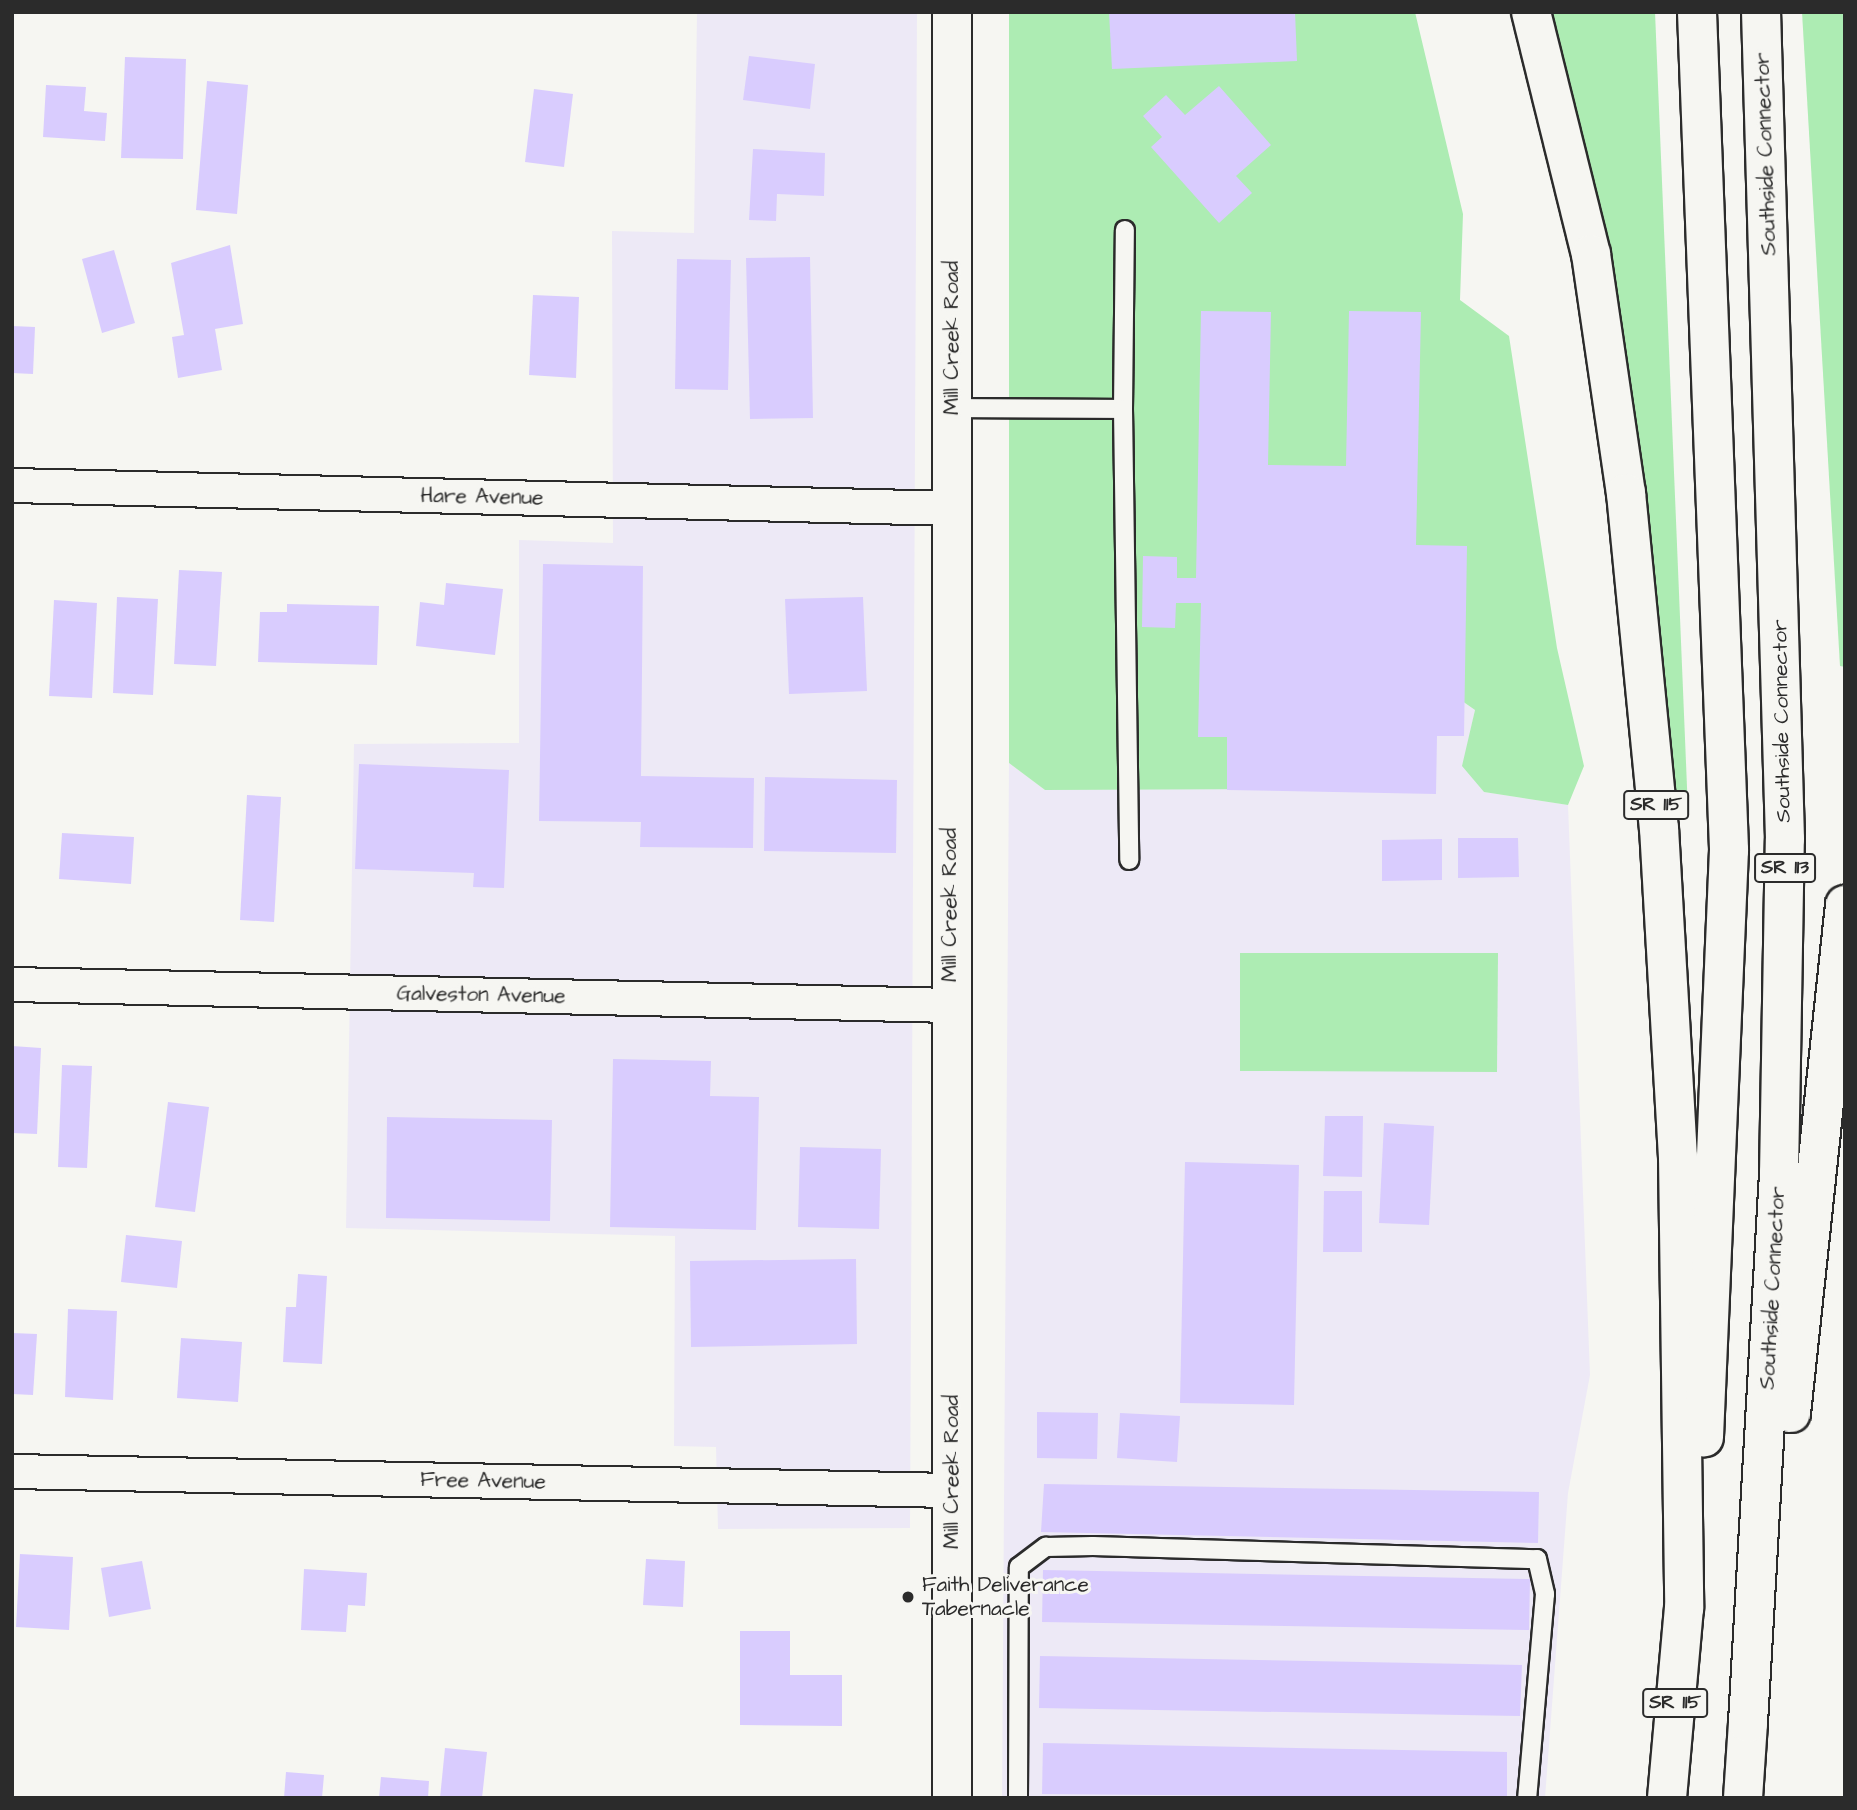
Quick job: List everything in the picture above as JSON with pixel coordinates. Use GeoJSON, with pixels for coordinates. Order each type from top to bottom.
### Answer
{"type":"FeatureCollection","features":[{"type":"Feature","properties":{"kind":"main road","name":"Mill Creek Road"},"geometry":{"type":"LineString","coordinates":[[952,12],[952,1798]]}},
{"type":"Feature","properties":{"kind":"main road","name":"SR 115"},"geometry":{"type":"LineString","coordinates":[[1531,12],[1591,254],[1626,493],[1657,814],[1678,1157],[1684,1608],[1667,1798]]}},
{"type":"Feature","properties":{"kind":"main road","name":"SR 113"},"geometry":{"type":"LineString","coordinates":[[1684,1608],[1711,1374],[1729,850],[1697,12]]}},
{"type":"Feature","properties":{"kind":"main road","name":"Southside Connector"},"geometry":{"type":"LineString","coordinates":[[1748,1723],[1779,1174],[1785,839],[1761,12]]}},
{"type":"Feature","properties":{"kind":"main road"},"geometry":{"type":"LineString","coordinates":[[1743,1798],[1748,1723],[1792,1403],[1845,905]]}},
{"type":"Feature","properties":{"kind":"street","name":"Hare Avenue"},"geometry":{"type":"LineString","coordinates":[[12,485],[952,508]]}},
{"type":"Feature","properties":{"kind":"street","name":"Galveston Avenue"},"geometry":{"type":"LineString","coordinates":[[12,984],[950,1005]]}},
{"type":"Feature","properties":{"kind":"street","name":"Free Avenue"},"geometry":{"type":"LineString","coordinates":[[12,1471],[953,1490]]}},
{"type":"Feature","properties":{"kind":"lane"},"geometry":{"type":"LineString","coordinates":[[1125,230],[1123,409],[1129,860]]}},
{"type":"Feature","properties":{"kind":"lane"},"geometry":{"type":"LineString","coordinates":[[952,408],[1123,409]]}},
{"type":"Feature","properties":{"kind":"lane"},"geometry":{"type":"LineString","coordinates":[[1018,1798],[1019,1567],[1046,1546],[1093,1546],[1538,1559],[1545,1594],[1527,1798]]}},
{"type":"Feature","properties":{"kind":"shaded area"},"geometry":{"type":"Polygon","coordinates":[[[697,12],[917,12],[910,1528],[718,1529],[716,1447],[674,1446],[675,1236],[346,1228],[354,744],[519,743],[519,540],[613,543],[612,231],[694,233],[697,12]]]}},
{"type":"Feature","properties":{"kind":"shaded area"},"geometry":{"type":"Polygon","coordinates":[[[1434,681],[1475,710],[1463,766],[1484,792],[1568,805],[1590,1375],[1568,1493],[1545,1798],[1002,1798],[1009,763],[1045,790],[1434,681]]]}},
{"type":"Feature","properties":{"kind":"green space"},"geometry":{"type":"Polygon","coordinates":[[[1009,12],[1415,12],[1463,214],[1460,300],[1509,336],[1557,648],[1584,766],[1568,805],[1484,792],[1462,766],[1475,710],[1435,682],[1282,789],[1045,790],[1009,763],[1009,12]]]}},
{"type":"Feature","properties":{"kind":"green space"},"geometry":{"type":"Polygon","coordinates":[[[1544,12],[1655,12],[1688,811],[1675,814],[1544,12]]]}},
{"type":"Feature","properties":{"kind":"green space"},"geometry":{"type":"Polygon","coordinates":[[[1802,12],[1845,12],[1845,667],[1840,666],[1802,12]]]}},
{"type":"Feature","properties":{"kind":"green space"},"geometry":{"type":"Polygon","coordinates":[[[1240,953],[1498,953],[1497,1072],[1240,1071],[1240,953]]]}},
{"type":"Feature","properties":{"kind":"building"},"geometry":{"type":"Polygon","coordinates":[[[1109,12],[1295,12],[1297,61],[1112,69],[1109,12]]]}},
{"type":"Feature","properties":{"kind":"building"},"geometry":{"type":"Polygon","coordinates":[[[749,56],[815,64],[810,109],[743,100],[749,56]]]}},
{"type":"Feature","properties":{"kind":"building"},"geometry":{"type":"Polygon","coordinates":[[[125,57],[186,59],[183,159],[121,158],[125,57]]]}},
{"type":"Feature","properties":{"kind":"building"},"geometry":{"type":"Polygon","coordinates":[[[207,81],[248,85],[237,214],[196,210],[207,81]]]}},
{"type":"Feature","properties":{"kind":"building"},"geometry":{"type":"Polygon","coordinates":[[[46,85],[86,87],[84,111],[107,113],[105,141],[43,137],[46,85]]]}},
{"type":"Feature","properties":{"kind":"building"},"geometry":{"type":"Polygon","coordinates":[[[1219,86],[1271,145],[1236,176],[1252,193],[1219,223],[1151,147],[1162,137],[1143,116],[1166,95],[1185,115],[1219,86]]]}},
{"type":"Feature","properties":{"kind":"building"},"geometry":{"type":"Polygon","coordinates":[[[534,89],[573,94],[564,167],[525,162],[534,89]]]}},
{"type":"Feature","properties":{"kind":"building"},"geometry":{"type":"Polygon","coordinates":[[[753,149],[825,153],[824,196],[777,194],[776,221],[749,220],[753,149]]]}},
{"type":"Feature","properties":{"kind":"building"},"geometry":{"type":"Polygon","coordinates":[[[230,245],[243,324],[215,329],[222,370],[178,378],[172,337],[184,335],[171,263],[230,245]]]}},
{"type":"Feature","properties":{"kind":"building"},"geometry":{"type":"Polygon","coordinates":[[[114,250],[135,323],[102,333],[82,259],[114,250]]]}},
{"type":"Feature","properties":{"kind":"building"},"geometry":{"type":"Polygon","coordinates":[[[810,257],[813,418],[750,419],[746,258],[810,257]]]}},
{"type":"Feature","properties":{"kind":"building"},"geometry":{"type":"Polygon","coordinates":[[[677,259],[731,260],[728,390],[675,389],[677,259]]]}},
{"type":"Feature","properties":{"kind":"building"},"geometry":{"type":"Polygon","coordinates":[[[533,295],[579,297],[576,378],[529,375],[533,295]]]}},
{"type":"Feature","properties":{"kind":"building"},"geometry":{"type":"Polygon","coordinates":[[[1201,311],[1271,312],[1268,465],[1346,466],[1349,311],[1421,312],[1416,545],[1467,546],[1464,736],[1437,736],[1436,794],[1227,790],[1227,737],[1198,737],[1201,603],[1176,603],[1175,628],[1142,627],[1143,556],[1177,557],[1177,578],[1196,578],[1201,311]]]}},
{"type":"Feature","properties":{"kind":"building"},"geometry":{"type":"Polygon","coordinates":[[[12,326],[35,327],[33,374],[12,373],[12,326]]]}},
{"type":"Feature","properties":{"kind":"building"},"geometry":{"type":"Polygon","coordinates":[[[543,564],[643,566],[641,776],[754,778],[753,848],[640,847],[641,822],[539,821],[543,564]]]}},
{"type":"Feature","properties":{"kind":"building"},"geometry":{"type":"Polygon","coordinates":[[[179,570],[222,572],[216,666],[174,664],[179,570]]]}},
{"type":"Feature","properties":{"kind":"building"},"geometry":{"type":"Polygon","coordinates":[[[446,583],[503,589],[495,655],[416,646],[420,602],[444,605],[446,583]]]}},
{"type":"Feature","properties":{"kind":"building"},"geometry":{"type":"Polygon","coordinates":[[[117,597],[158,599],[153,695],[113,693],[117,597]]]}},
{"type":"Feature","properties":{"kind":"building"},"geometry":{"type":"Polygon","coordinates":[[[863,597],[867,691],[789,694],[785,599],[863,597]]]}},
{"type":"Feature","properties":{"kind":"building"},"geometry":{"type":"Polygon","coordinates":[[[54,600],[97,603],[92,698],[49,696],[54,600]]]}},
{"type":"Feature","properties":{"kind":"building"},"geometry":{"type":"Polygon","coordinates":[[[287,604],[379,606],[377,665],[258,662],[260,612],[287,612],[287,604]]]}},
{"type":"Feature","properties":{"kind":"building"},"geometry":{"type":"Polygon","coordinates":[[[359,764],[509,770],[504,888],[473,887],[474,873],[355,869],[359,764]]]}},
{"type":"Feature","properties":{"kind":"building"},"geometry":{"type":"Polygon","coordinates":[[[765,777],[897,780],[896,853],[764,851],[765,777]]]}},
{"type":"Feature","properties":{"kind":"building"},"geometry":{"type":"Polygon","coordinates":[[[247,795],[281,797],[274,922],[240,920],[247,795]]]}},
{"type":"Feature","properties":{"kind":"building"},"geometry":{"type":"Polygon","coordinates":[[[62,833],[134,837],[131,884],[59,879],[62,833]]]}},
{"type":"Feature","properties":{"kind":"building"},"geometry":{"type":"Polygon","coordinates":[[[1458,838],[1518,838],[1519,877],[1458,878],[1458,838]]]}},
{"type":"Feature","properties":{"kind":"building"},"geometry":{"type":"Polygon","coordinates":[[[1442,839],[1442,880],[1382,881],[1382,840],[1442,839]]]}},
{"type":"Feature","properties":{"kind":"building"},"geometry":{"type":"Polygon","coordinates":[[[12,1046],[41,1048],[37,1134],[12,1133],[12,1046]]]}},
{"type":"Feature","properties":{"kind":"building"},"geometry":{"type":"Polygon","coordinates":[[[613,1059],[711,1061],[710,1096],[759,1097],[756,1230],[610,1227],[613,1059]]]}},
{"type":"Feature","properties":{"kind":"building"},"geometry":{"type":"Polygon","coordinates":[[[62,1065],[92,1066],[87,1168],[58,1167],[62,1065]]]}},
{"type":"Feature","properties":{"kind":"building"},"geometry":{"type":"Polygon","coordinates":[[[168,1102],[209,1107],[195,1212],[155,1207],[168,1102]]]}},
{"type":"Feature","properties":{"kind":"building"},"geometry":{"type":"Polygon","coordinates":[[[1325,1116],[1363,1116],[1362,1177],[1323,1176],[1325,1116]]]}},
{"type":"Feature","properties":{"kind":"building"},"geometry":{"type":"Polygon","coordinates":[[[387,1117],[552,1120],[550,1221],[386,1218],[387,1117]]]}},
{"type":"Feature","properties":{"kind":"building"},"geometry":{"type":"Polygon","coordinates":[[[1384,1123],[1434,1126],[1429,1225],[1379,1223],[1384,1123]]]}},
{"type":"Feature","properties":{"kind":"building"},"geometry":{"type":"Polygon","coordinates":[[[800,1147],[881,1149],[879,1229],[798,1227],[800,1147]]]}},
{"type":"Feature","properties":{"kind":"building"},"geometry":{"type":"Polygon","coordinates":[[[1185,1162],[1299,1165],[1294,1405],[1180,1403],[1185,1162]]]}},
{"type":"Feature","properties":{"kind":"building"},"geometry":{"type":"Polygon","coordinates":[[[1324,1191],[1362,1191],[1362,1252],[1323,1252],[1324,1191]]]}},
{"type":"Feature","properties":{"kind":"building"},"geometry":{"type":"Polygon","coordinates":[[[126,1235],[182,1241],[177,1288],[121,1282],[126,1235]]]}},
{"type":"Feature","properties":{"kind":"building"},"geometry":{"type":"Polygon","coordinates":[[[856,1259],[857,1344],[691,1347],[690,1261],[856,1259]]]}},
{"type":"Feature","properties":{"kind":"building"},"geometry":{"type":"Polygon","coordinates":[[[298,1274],[327,1276],[322,1364],[283,1362],[286,1307],[296,1307],[298,1274]]]}},
{"type":"Feature","properties":{"kind":"building"},"geometry":{"type":"Polygon","coordinates":[[[68,1309],[117,1311],[113,1400],[65,1397],[68,1309]]]}},
{"type":"Feature","properties":{"kind":"building"},"geometry":{"type":"Polygon","coordinates":[[[12,1333],[37,1334],[33,1395],[12,1394],[12,1333]]]}},
{"type":"Feature","properties":{"kind":"building"},"geometry":{"type":"Polygon","coordinates":[[[181,1338],[242,1342],[238,1402],[177,1398],[181,1338]]]}},
{"type":"Feature","properties":{"kind":"building"},"geometry":{"type":"Polygon","coordinates":[[[1037,1412],[1098,1413],[1097,1459],[1037,1458],[1037,1412]]]}},
{"type":"Feature","properties":{"kind":"building"},"geometry":{"type":"Polygon","coordinates":[[[1120,1413],[1180,1416],[1177,1462],[1117,1458],[1120,1413]]]}},
{"type":"Feature","properties":{"kind":"building"},"geometry":{"type":"Polygon","coordinates":[[[1044,1484],[1539,1492],[1538,1543],[1041,1532],[1044,1484]]]}},
{"type":"Feature","properties":{"kind":"building"},"geometry":{"type":"Polygon","coordinates":[[[20,1554],[73,1557],[69,1630],[16,1627],[20,1554]]]}},
{"type":"Feature","properties":{"kind":"building"},"geometry":{"type":"Polygon","coordinates":[[[646,1559],[685,1561],[683,1607],[643,1605],[646,1559]]]}},
{"type":"Feature","properties":{"kind":"building"},"geometry":{"type":"Polygon","coordinates":[[[142,1561],[151,1609],[109,1617],[101,1568],[142,1561]]]}},
{"type":"Feature","properties":{"kind":"building"},"geometry":{"type":"Polygon","coordinates":[[[304,1569],[367,1573],[365,1606],[348,1605],[346,1632],[301,1630],[304,1569]]]}},
{"type":"Feature","properties":{"kind":"building"},"geometry":{"type":"Polygon","coordinates":[[[1043,1570],[1530,1579],[1529,1630],[1042,1622],[1043,1570]]]}},
{"type":"Feature","properties":{"kind":"building"},"geometry":{"type":"Polygon","coordinates":[[[740,1631],[790,1631],[790,1675],[842,1675],[842,1726],[740,1725],[740,1631]]]}},
{"type":"Feature","properties":{"kind":"building"},"geometry":{"type":"Polygon","coordinates":[[[1040,1656],[1522,1665],[1520,1716],[1039,1708],[1040,1656]]]}},
{"type":"Feature","properties":{"kind":"building"},"geometry":{"type":"Polygon","coordinates":[[[1043,1743],[1507,1752],[1507,1798],[1042,1794],[1043,1743]]]}},
{"type":"Feature","properties":{"kind":"building"},"geometry":{"type":"Polygon","coordinates":[[[445,1748],[487,1752],[482,1798],[440,1798],[445,1748]]]}},
{"type":"Feature","properties":{"kind":"building"},"geometry":{"type":"Polygon","coordinates":[[[286,1772],[324,1775],[322,1798],[284,1798],[286,1772]]]}},
{"type":"Feature","properties":{"kind":"building"},"geometry":{"type":"Polygon","coordinates":[[[381,1777],[429,1781],[428,1798],[379,1798],[381,1777]]]}},
{"type":"Feature","properties":{"kind":"place","name":"Faith Deliverance Tabernacle"},"geometry":{"type":"Point","coordinates":[908,1597]}}]}
